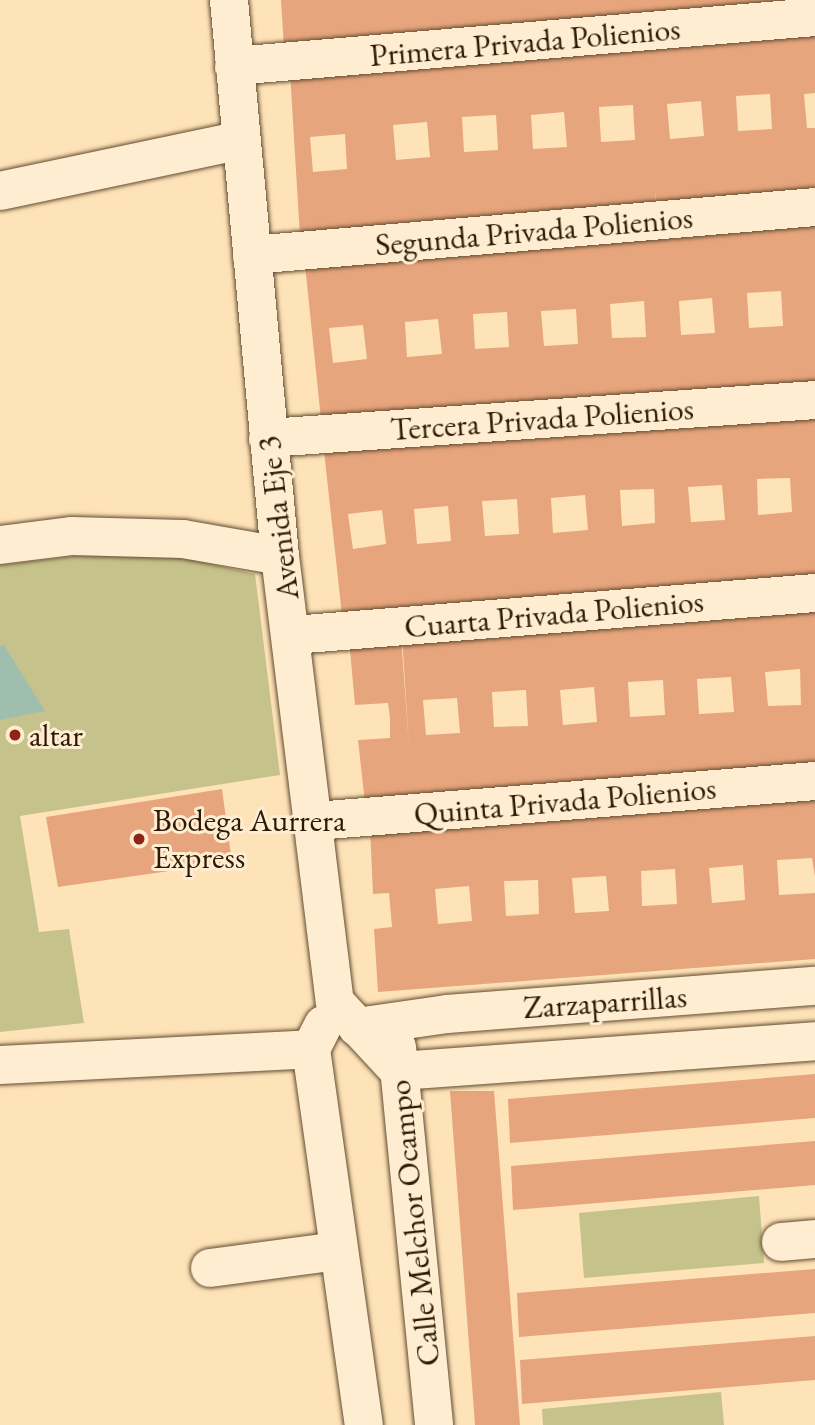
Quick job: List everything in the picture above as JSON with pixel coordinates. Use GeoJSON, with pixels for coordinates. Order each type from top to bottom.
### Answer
{"type":"FeatureCollection","features":[{"type":"Feature","properties":{"kind":"street","name":"Avenida Eje 3"},"geometry":{"type":"LineString","coordinates":[[229,0],[280,556],[293,635],[314,821],[346,1014]]}},
{"type":"Feature","properties":{"kind":"street","name":"Primera Privada Polienios"},"geometry":{"type":"LineString","coordinates":[[234,66],[815,18]]}},
{"type":"Feature","properties":{"kind":"street"},"geometry":{"type":"LineString","coordinates":[[0,191],[241,140]]}},
{"type":"Feature","properties":{"kind":"street","name":"Segunda Privada Polienios"},"geometry":{"type":"LineString","coordinates":[[252,255],[815,207]]}},
{"type":"Feature","properties":{"kind":"street","name":"Tercera Privada Polienios"},"geometry":{"type":"LineString","coordinates":[[268,438],[815,400]]}},
{"type":"Feature","properties":{"kind":"street"},"geometry":{"type":"LineString","coordinates":[[0,545],[72,536],[183,539],[280,556]]}},
{"type":"Feature","properties":{"kind":"street","name":"Cuarta Privada Polienios"},"geometry":{"type":"LineString","coordinates":[[293,635],[815,593]]}},
{"type":"Feature","properties":{"kind":"street","name":"Quinta Privada Polienios"},"geometry":{"type":"LineString","coordinates":[[314,821],[815,781]]}},
{"type":"Feature","properties":{"kind":"street","name":"Zarzaparrillas"},"geometry":{"type":"LineString","coordinates":[[394,1021],[815,986]]}},
{"type":"Feature","properties":{"kind":"street"},"geometry":{"type":"LineString","coordinates":[[346,1014],[394,1021]]}},
{"type":"Feature","properties":{"kind":"street"},"geometry":{"type":"LineString","coordinates":[[0,1065],[311,1049],[346,1014]]}},
{"type":"Feature","properties":{"kind":"street"},"geometry":{"type":"LineString","coordinates":[[346,1014],[400,1071]]}},
{"type":"Feature","properties":{"kind":"street","name":"Calle Melchor Ocampo"},"geometry":{"type":"LineString","coordinates":[[394,1021],[434,1425]]}},
{"type":"Feature","properties":{"kind":"street","name":"Zarzaparrillas"},"geometry":{"type":"LineString","coordinates":[[400,1071],[815,1041]]}},
{"type":"Feature","properties":{"kind":"street"},"geometry":{"type":"LineString","coordinates":[[311,1049],[337,1251],[364,1425]]}},
{"type":"Feature","properties":{"kind":"street"},"geometry":{"type":"LineString","coordinates":[[210,1268],[337,1251]]}},
{"type":"Feature","properties":{"kind":"shaded area"},"geometry":{"type":"Polygon","coordinates":[[[74,556],[179,557],[255,574],[280,775],[20,816],[39,932],[69,929],[84,1023],[0,1032],[0,565],[74,556]]]}},
{"type":"Feature","properties":{"kind":"shaded area"},"geometry":{"type":"Polygon","coordinates":[[[4,645],[45,711],[0,720],[0,646],[4,645]]]}},
{"type":"Feature","properties":{"kind":"shaded area"},"geometry":{"type":"Polygon","coordinates":[[[759,1196],[764,1263],[584,1278],[579,1213],[759,1196]]]}},
{"type":"Feature","properties":{"kind":"shaded area"},"geometry":{"type":"Polygon","coordinates":[[[721,1392],[724,1425],[543,1425],[542,1409],[721,1392]]]}},
{"type":"Feature","properties":{"kind":"building"},"geometry":{"type":"Polygon","coordinates":[[[281,0],[815,0],[642,20],[641,8],[641,20],[284,49],[281,0]]]}},
{"type":"Feature","properties":{"kind":"building"},"geometry":{"type":"Polygon","coordinates":[[[815,26],[815,93],[804,94],[807,128],[815,128],[815,192],[656,204],[655,192],[655,204],[300,237],[290,72],[815,26]],[[770,94],[736,96],[738,131],[772,129],[770,94]],[[701,101],[667,104],[670,139],[704,136],[701,101]],[[633,105],[599,107],[601,142],[635,140],[633,105]],[[564,112],[531,115],[533,149],[567,147],[564,112]],[[496,115],[462,117],[464,152],[498,150],[496,115]],[[427,122],[393,125],[396,160],[430,157],[427,122]],[[345,134],[310,137],[313,172],[347,169],[345,134]]]}},
{"type":"Feature","properties":{"kind":"building"},"geometry":{"type":"Polygon","coordinates":[[[815,224],[815,390],[322,429],[305,265],[815,224]],[[781,291],[747,293],[749,328],[783,326],[781,291]],[[712,298],[679,301],[681,335],[715,333],[712,298]],[[644,301],[610,304],[612,338],[646,337],[644,301]],[[576,309],[541,311],[544,346],[578,344],[576,309]],[[507,312],[473,314],[475,349],[509,347],[507,312]],[[438,319],[405,322],[407,357],[442,354],[438,319]],[[363,325],[329,328],[333,363],[367,359],[363,325]]]}},
{"type":"Feature","properties":{"kind":"building"},"geometry":{"type":"Polygon","coordinates":[[[815,412],[815,577],[342,615],[324,451],[815,412]],[[790,478],[757,479],[758,515],[792,512],[790,478]],[[722,485],[688,487],[691,522],[725,520],[722,485]],[[654,489],[620,490],[622,526],[655,523],[654,489]],[[585,495],[551,498],[553,533],[588,530],[585,495]],[[517,499],[482,501],[485,536],[519,534],[517,499]],[[448,506],[414,509],[417,544],[451,541],[448,506]],[[382,510],[348,514],[353,549],[386,544],[382,510]]]}},
{"type":"Feature","properties":{"kind":"building"},"geometry":{"type":"Polygon","coordinates":[[[815,604],[815,769],[686,779],[685,768],[685,779],[412,800],[411,792],[411,800],[365,803],[358,740],[390,738],[390,718],[388,703],[355,705],[349,639],[401,636],[409,747],[402,636],[815,604]],[[800,669],[765,672],[768,706],[801,705],[800,669]],[[731,677],[697,679],[699,714],[734,712],[731,677]],[[663,680],[628,682],[630,717],[665,715],[663,680]],[[594,687],[560,690],[563,725],[597,722],[594,687]],[[526,690],[492,692],[494,727],[528,726],[526,690]],[[457,698],[423,700],[426,735],[460,733],[457,698]]]}},
{"type":"Feature","properties":{"kind":"building","name":"Bodega Aurrera Express"},"geometry":{"type":"Polygon","coordinates":[[[222,789],[232,862],[58,887],[46,817],[222,789]]]}},
{"type":"Feature","properties":{"kind":"building"},"geometry":{"type":"Polygon","coordinates":[[[815,794],[815,877],[812,858],[777,860],[779,895],[815,893],[815,959],[378,992],[374,929],[392,927],[389,893],[373,894],[370,828],[815,794]],[[743,865],[709,868],[712,903],[745,900],[743,865]],[[675,869],[641,871],[642,906],[677,904],[675,869]],[[606,876],[572,878],[575,913],[609,911],[606,876]],[[538,880],[504,881],[506,916],[539,914],[538,880]],[[469,886],[435,889],[438,924],[472,921],[469,886]]]}},
{"type":"Feature","properties":{"kind":"building"},"geometry":{"type":"Polygon","coordinates":[[[815,1074],[815,1118],[510,1143],[508,1099],[815,1074]]]}},
{"type":"Feature","properties":{"kind":"building"},"geometry":{"type":"Polygon","coordinates":[[[450,1091],[494,1091],[520,1425],[475,1425],[450,1091]]]}},
{"type":"Feature","properties":{"kind":"building"},"geometry":{"type":"Polygon","coordinates":[[[815,1141],[815,1185],[513,1210],[511,1166],[815,1141]]]}},
{"type":"Feature","properties":{"kind":"building"},"geometry":{"type":"Polygon","coordinates":[[[815,1269],[815,1313],[519,1337],[517,1293],[815,1269]]]}},
{"type":"Feature","properties":{"kind":"building"},"geometry":{"type":"Polygon","coordinates":[[[815,1336],[815,1380],[522,1404],[520,1360],[815,1336]]]}},
{"type":"Feature","properties":{"kind":"place","name":"altar"},"geometry":{"type":"Point","coordinates":[15,735]}},
{"type":"Feature","properties":{"kind":"place","name":"Bodega Aurrera Express"},"geometry":{"type":"Point","coordinates":[139,839]}}]}
